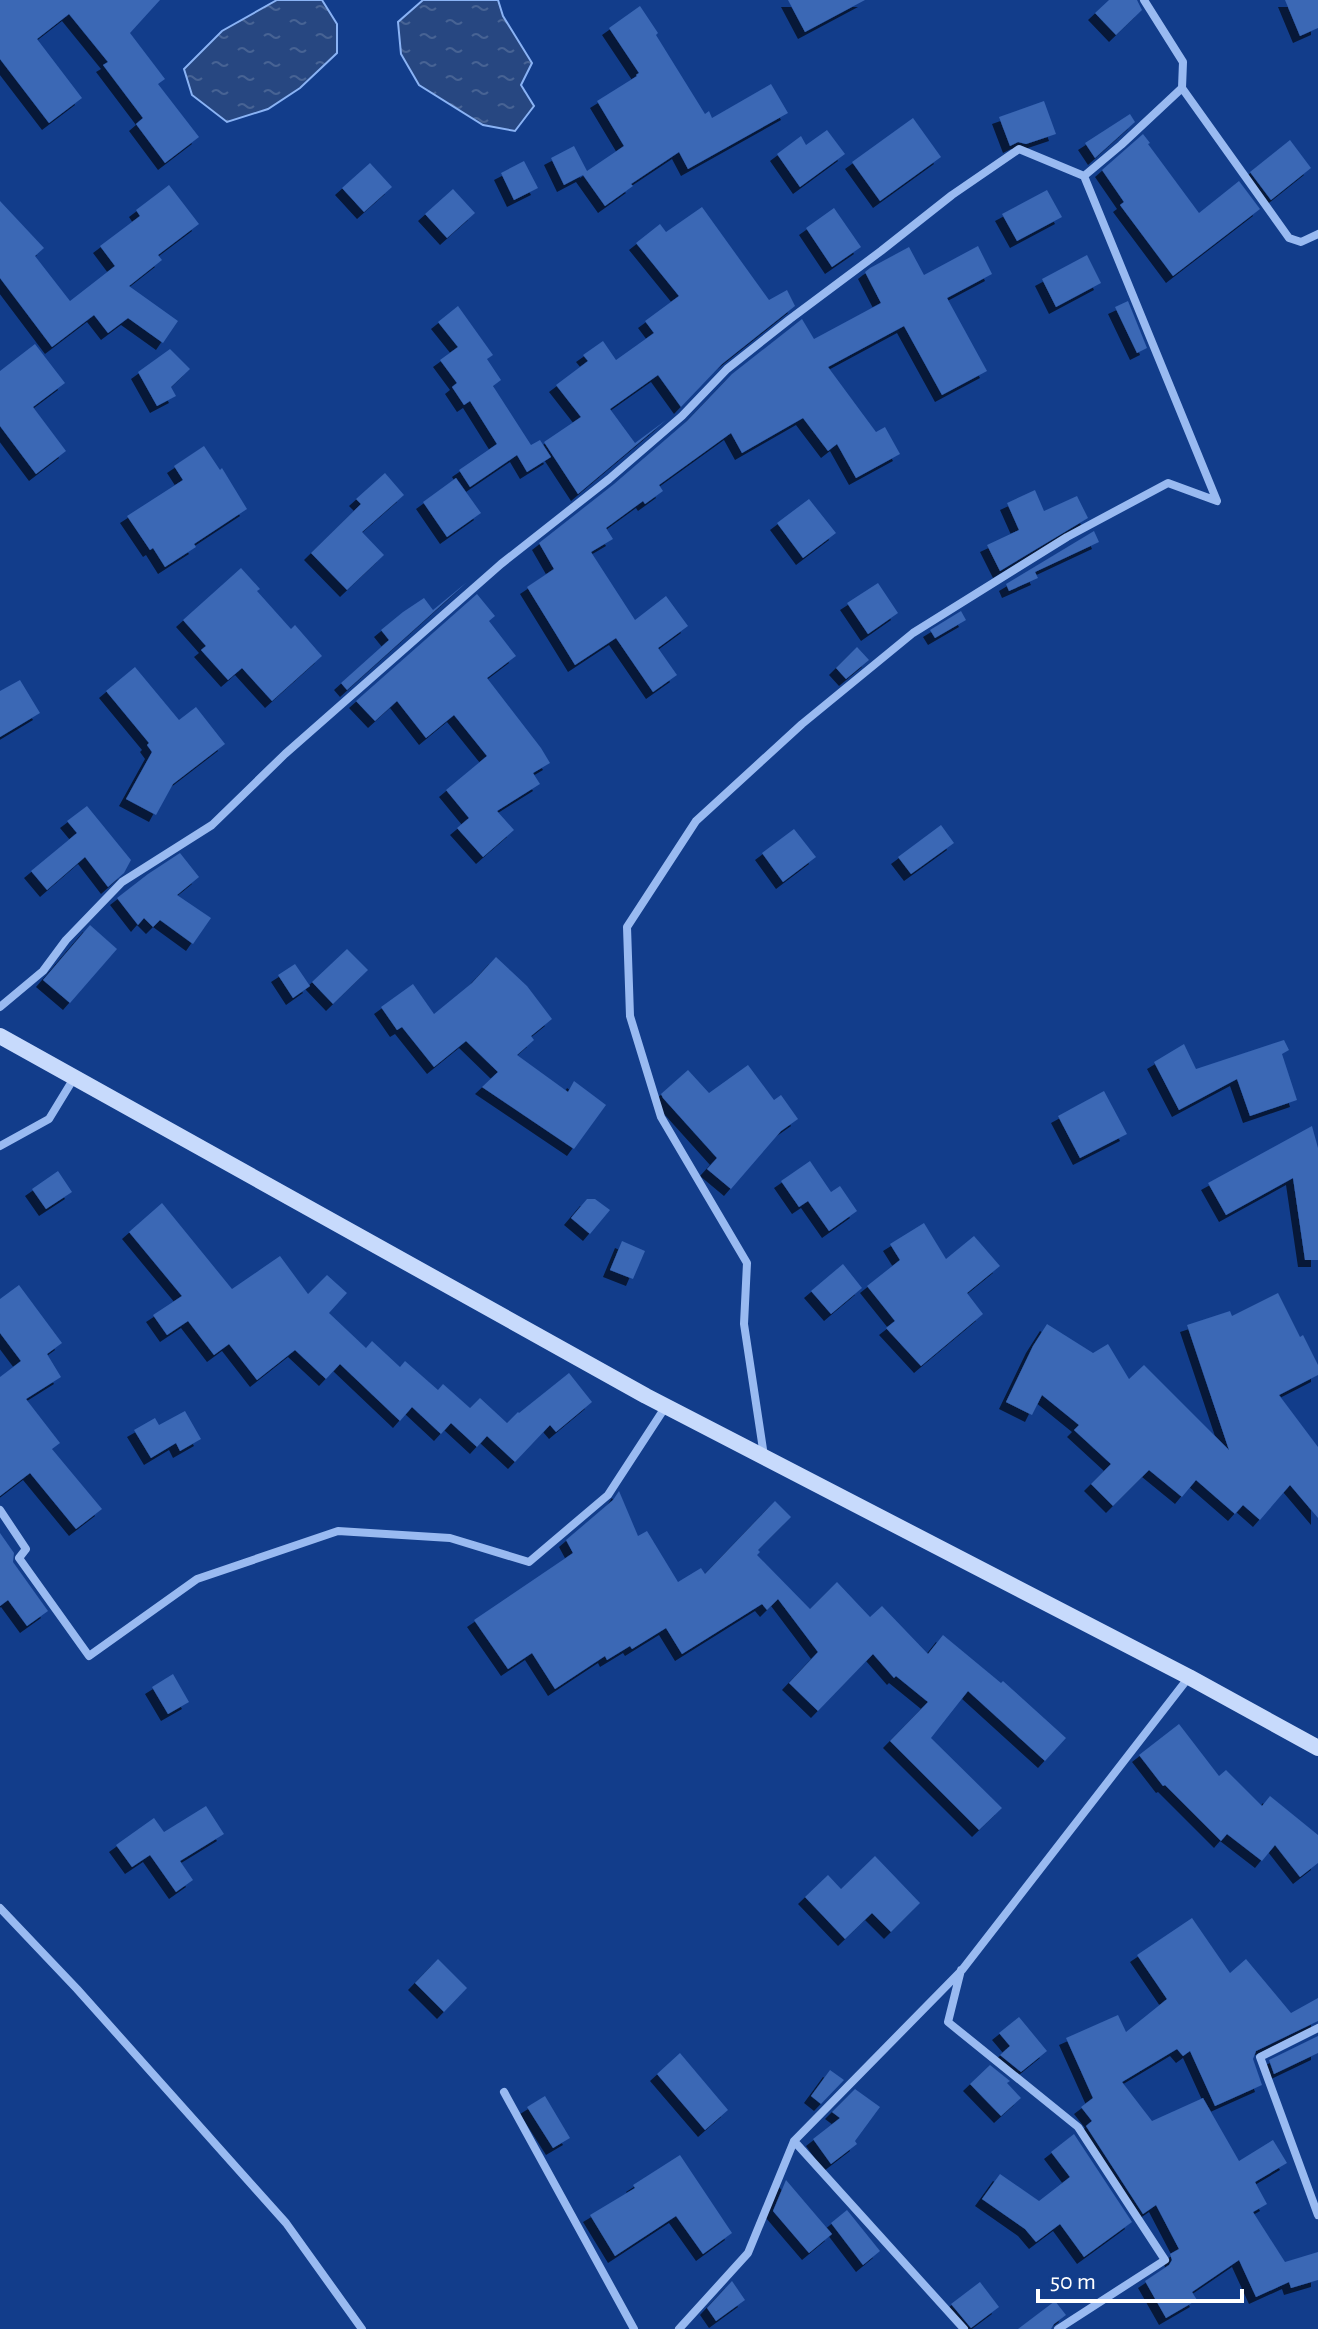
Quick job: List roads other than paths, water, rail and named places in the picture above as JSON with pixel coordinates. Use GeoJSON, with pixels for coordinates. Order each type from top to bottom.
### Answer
{"type":"FeatureCollection","features":[{"type":"Feature","properties":{"kind":"street"},"geometry":{"type":"LineString","coordinates":[[1144,0],[1183,62],[1182,88],[1289,238],[1301,242],[1318,234]]}},
{"type":"Feature","properties":{"kind":"street"},"geometry":{"type":"LineString","coordinates":[[1084,176],[1182,88]]}},
{"type":"Feature","properties":{"kind":"street"},"geometry":{"type":"LineString","coordinates":[[0,1007],[43,971],[66,940],[122,882],[212,825],[285,754],[412,641],[501,564],[609,479],[682,416],[727,369],[790,319],[952,195],[1019,149],[1084,176],[1217,501],[1168,483],[1067,537],[913,633],[802,724],[696,821],[627,927],[630,1016],[661,1117],[747,1263],[744,1324],[764,1458]]}},
{"type":"Feature","properties":{"kind":"street"},"geometry":{"type":"LineString","coordinates":[[0,1036],[666,1406],[1189,1677],[1318,1748]]}},
{"type":"Feature","properties":{"kind":"street"},"geometry":{"type":"LineString","coordinates":[[0,1146],[49,1119],[74,1078]]}},
{"type":"Feature","properties":{"kind":"street"},"geometry":{"type":"LineString","coordinates":[[0,1510],[26,1549],[19,1558],[89,1656],[197,1579],[338,1531],[450,1538],[529,1562],[608,1495],[666,1406]]}},
{"type":"Feature","properties":{"kind":"street"},"geometry":{"type":"LineString","coordinates":[[679,2329],[748,2253],[794,2141],[962,1970],[1189,1677]]}},
{"type":"Feature","properties":{"kind":"street"},"geometry":{"type":"LineString","coordinates":[[0,1908],[77,1989],[286,2223],[362,2329]]}},
{"type":"Feature","properties":{"kind":"street"},"geometry":{"type":"LineString","coordinates":[[962,1970],[948,2022],[1078,2127],[1165,2260],[1058,2329]]}},
{"type":"Feature","properties":{"kind":"street"},"geometry":{"type":"LineString","coordinates":[[1318,2028],[1260,2057],[1318,2215]]}},
{"type":"Feature","properties":{"kind":"street"},"geometry":{"type":"LineString","coordinates":[[504,2092],[634,2329]]}},
{"type":"Feature","properties":{"kind":"street"},"geometry":{"type":"LineString","coordinates":[[794,2141],[964,2329]]}},
{"type":"Feature","properties":{"kind":"water"},"geometry":{"type":"Polygon","coordinates":[[[277,0],[322,0],[337,24],[337,53],[300,88],[268,109],[227,122],[192,95],[184,69],[222,31],[277,0]]]}},
{"type":"Feature","properties":{"kind":"water"},"geometry":{"type":"Polygon","coordinates":[[[423,0],[498,0],[503,16],[532,63],[521,85],[534,106],[515,131],[483,125],[419,85],[401,54],[398,22],[423,0]]]}}]}
